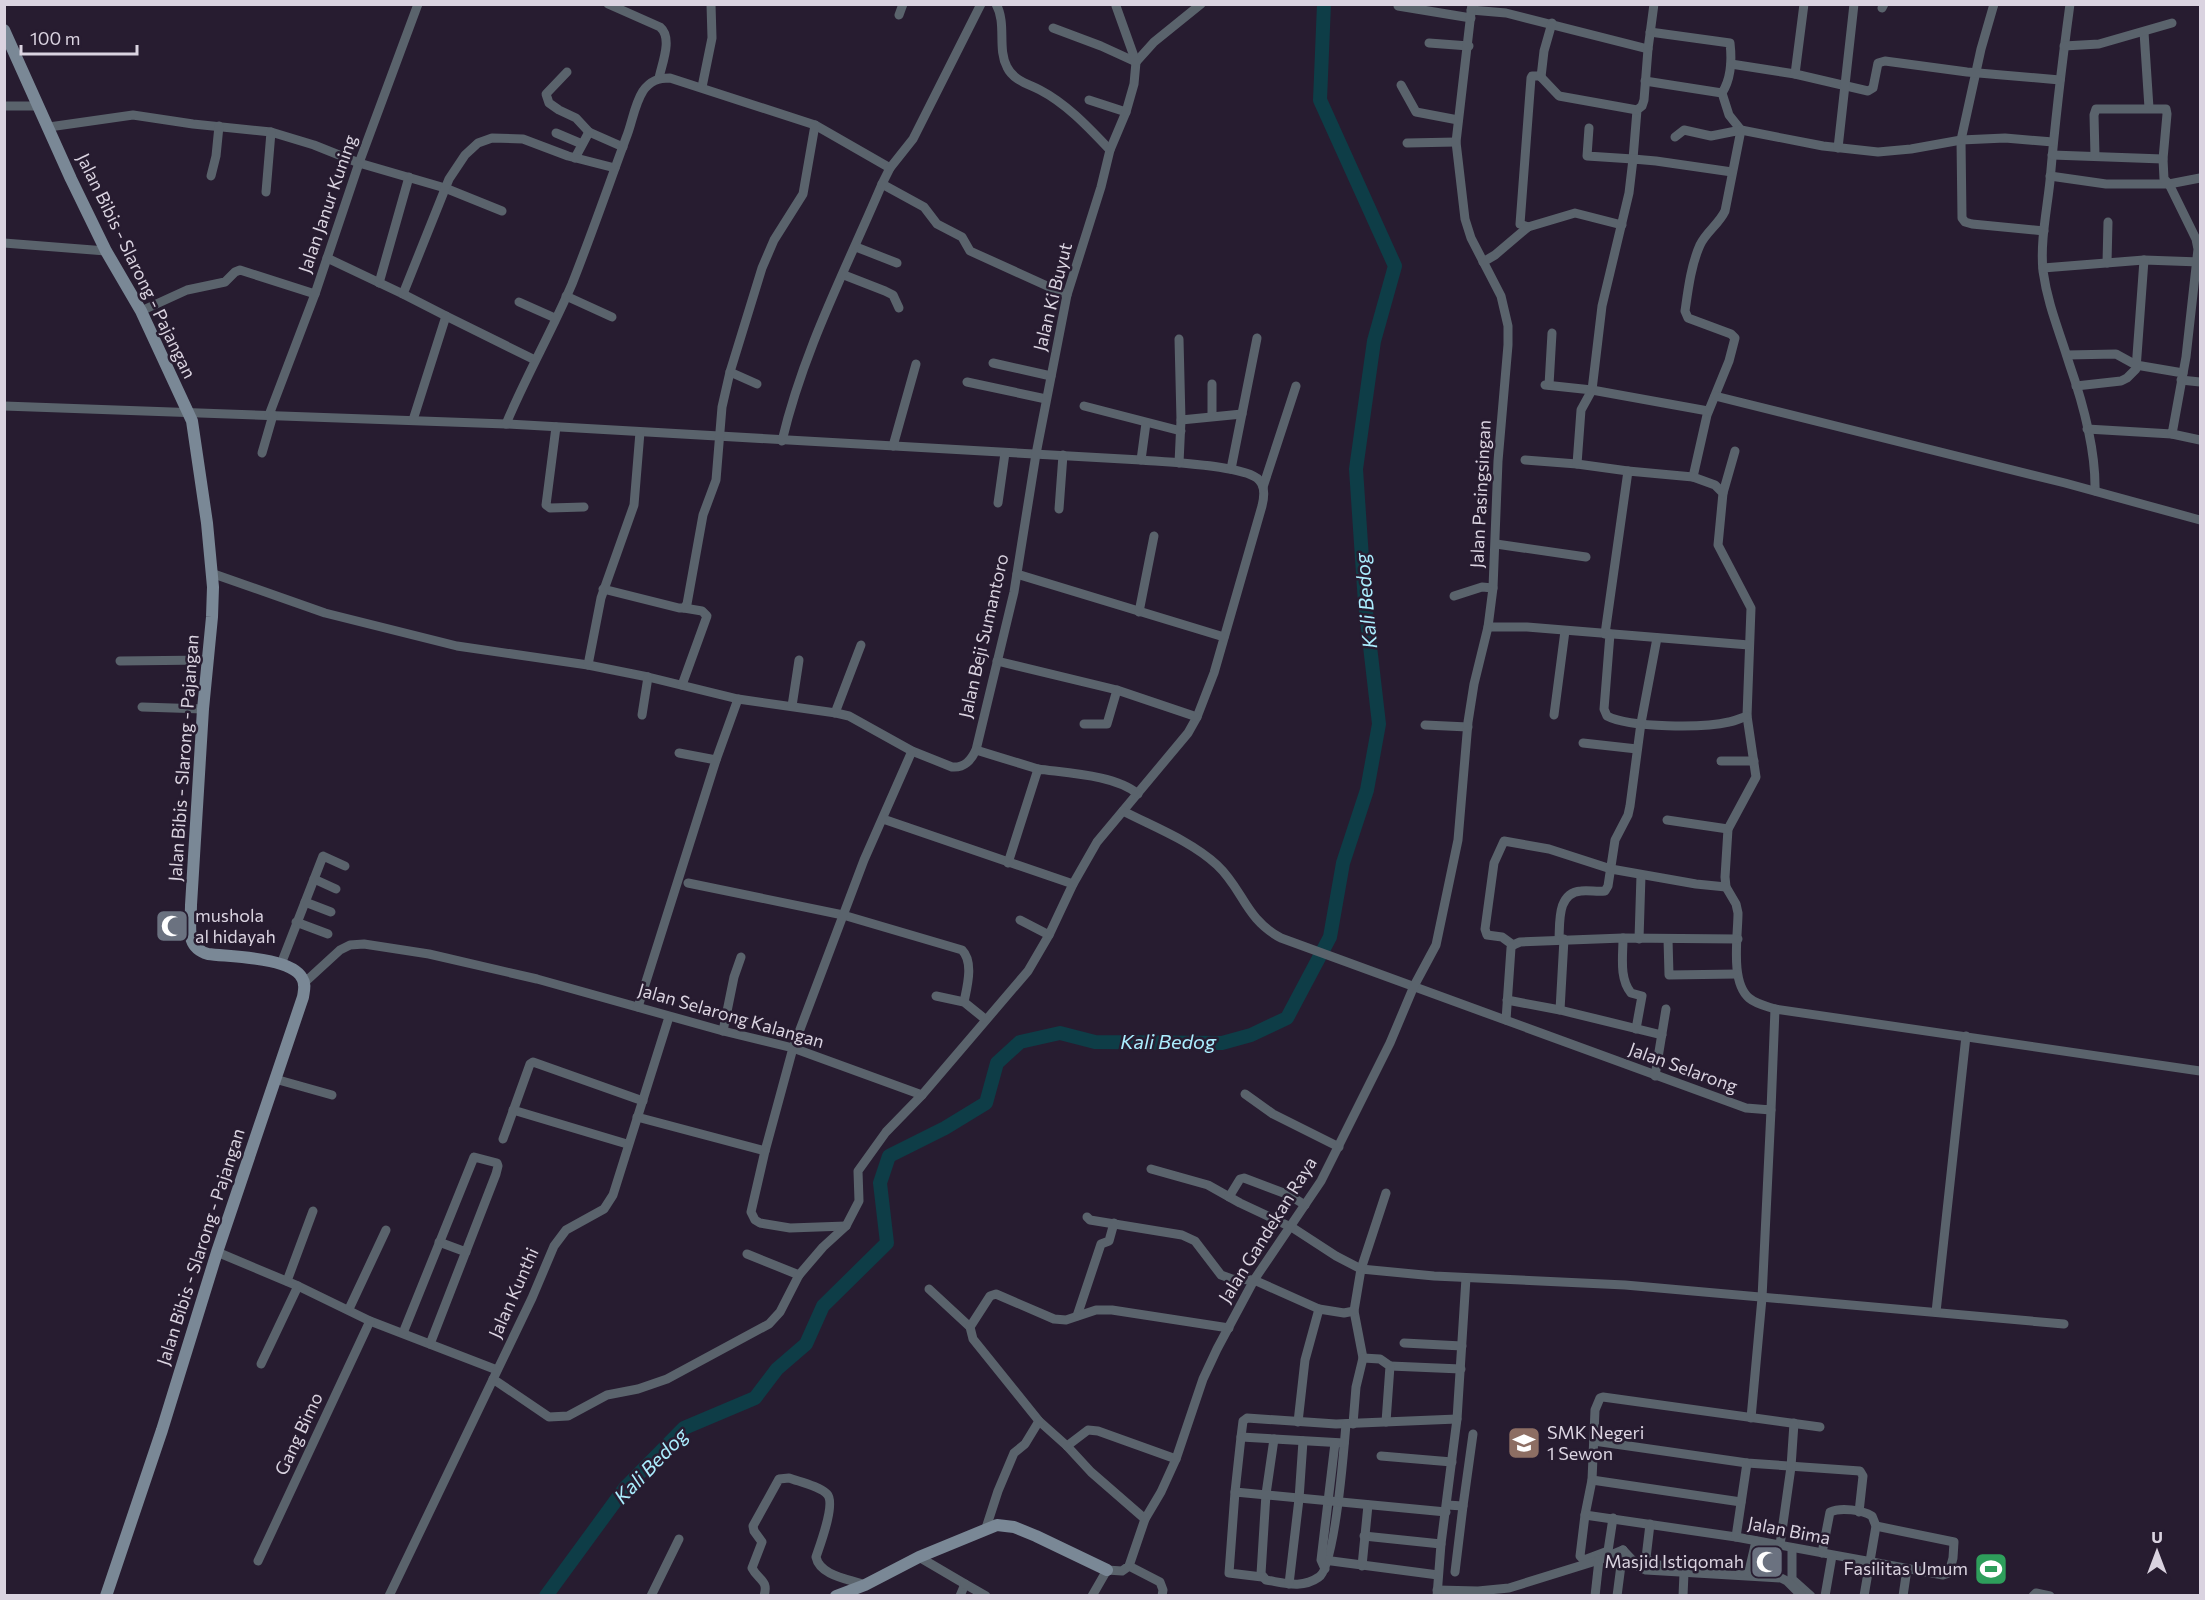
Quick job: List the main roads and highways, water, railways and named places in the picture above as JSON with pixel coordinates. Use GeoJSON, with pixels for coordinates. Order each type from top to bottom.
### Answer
{"type":"FeatureCollection","features":[{"type":"Feature","properties":{"kind":"main road","name":"Jalan Bibis - Slarong - Pajangan"},"geometry":{"type":"LineString","coordinates":[[4,30],[106,251],[141,311],[174,384],[189,411],[200,472],[212,573],[212,617],[203,709],[191,905],[192,941],[197,949],[208,954],[281,964],[302,976],[304,983],[303,997],[217,1252],[162,1430],[106,1596]]}},
{"type":"Feature","properties":{"kind":"main road"},"geometry":{"type":"LineString","coordinates":[[836,1596],[865,1585],[919,1557],[997,1525],[1014,1527],[1107,1570]]}},
{"type":"Feature","properties":{"kind":"waterway","name":"Kali Bedog"},"geometry":{"type":"LineString","coordinates":[[546,1596],[625,1488],[684,1428],[755,1398],[777,1369],[806,1344],[823,1306],[887,1243],[880,1183],[889,1156],[945,1128],[986,1103],[997,1063],[1020,1042],[1060,1033],[1095,1042],[1222,1043],[1251,1035],[1287,1018],[1330,937],[1343,863],[1367,790],[1379,724],[1365,603],[1356,469],[1374,341],[1395,266],[1320,100],[1324,4]]}},
{"type":"Feature","properties":{"kind":"place","name":"mushola al hidayah"},"geometry":{"type":"Point","coordinates":[172,926]}},
{"type":"Feature","properties":{"kind":"place","name":"SMK Negeri 1 Sewon"},"geometry":{"type":"Point","coordinates":[1524,1443]}},
{"type":"Feature","properties":{"kind":"place","name":"Masjid Istiqomah"},"geometry":{"type":"Point","coordinates":[1767,1562]}},
{"type":"Feature","properties":{"kind":"place","name":"Fasilitas Umum"},"geometry":{"type":"Point","coordinates":[1991,1569]}}]}
